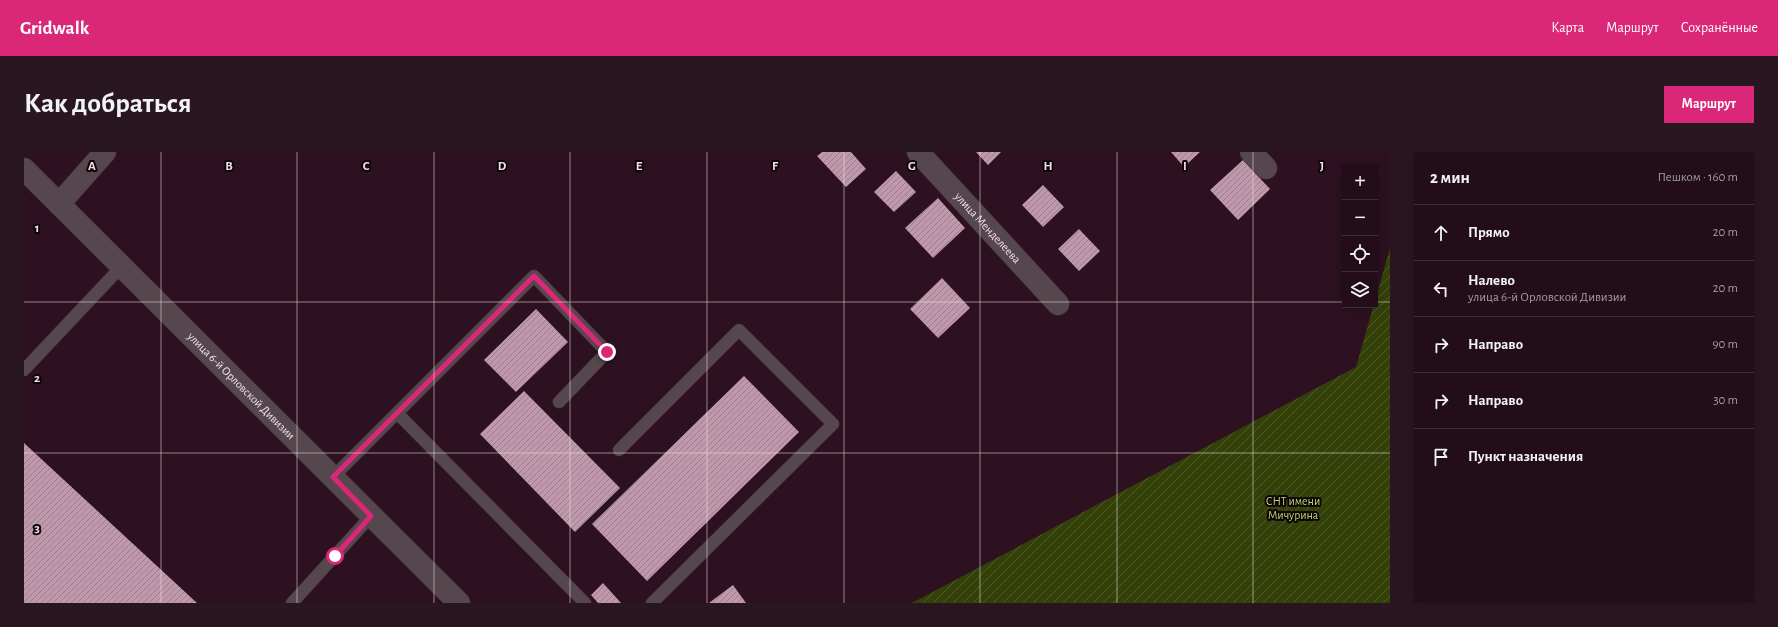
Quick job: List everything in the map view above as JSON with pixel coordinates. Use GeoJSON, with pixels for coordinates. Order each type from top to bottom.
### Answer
{"type":"FeatureCollection","features":[{"type":"Feature","properties":{"kind":"street"},"geometry":{"type":"LineString","coordinates":[[59,204],[105,152]]}},
{"type":"Feature","properties":{"kind":"street"},"geometry":{"type":"LineString","coordinates":[[1251,152],[1266,168]]}},
{"type":"Feature","properties":{"kind":"street","name":"улица Менделеева"},"geometry":{"type":"LineString","coordinates":[[928,156],[1058,304]]}},
{"type":"Feature","properties":{"kind":"street","name":"улица 6-й Орловской Дивизии"},"geometry":{"type":"LineString","coordinates":[[24,170],[459,603]]}},
{"type":"Feature","properties":{"kind":"lane"},"geometry":{"type":"LineString","coordinates":[[24,370],[122,266]]}},
{"type":"Feature","properties":{"kind":"lane"},"geometry":{"type":"LineString","coordinates":[[333,477],[534,276],[607,352],[559,402]]}},
{"type":"Feature","properties":{"kind":"lane"},"geometry":{"type":"LineString","coordinates":[[619,450],[739,330],[833,424],[652,603]]}},
{"type":"Feature","properties":{"kind":"lane"},"geometry":{"type":"LineString","coordinates":[[397,412],[585,603]]}},
{"type":"Feature","properties":{"kind":"lane"},"geometry":{"type":"LineString","coordinates":[[292,603],[371,516]]}},
{"type":"Feature","properties":{"kind":"green space","name":"СНТ имени Мичурина"},"geometry":{"type":"Polygon","coordinates":[[[1390,248],[1390,603],[912,603],[1356,367],[1373,308],[1378,308],[1378,290],[1390,248]]]}},
{"type":"Feature","properties":{"kind":"building"},"geometry":{"type":"Polygon","coordinates":[[[822,152],[851,152],[866,169],[846,187],[817,156],[822,152]]]}},
{"type":"Feature","properties":{"kind":"building"},"geometry":{"type":"Polygon","coordinates":[[[976,152],[1001,152],[988,165],[976,152]]]}},
{"type":"Feature","properties":{"kind":"building"},"geometry":{"type":"Polygon","coordinates":[[[1171,152],[1200,152],[1184,167],[1171,152]]]}},
{"type":"Feature","properties":{"kind":"building"},"geometry":{"type":"Polygon","coordinates":[[[1243,160],[1270,189],[1238,220],[1210,190],[1243,160]]]}},
{"type":"Feature","properties":{"kind":"building"},"geometry":{"type":"Polygon","coordinates":[[[896,171],[916,192],[894,212],[874,192],[896,171]]]}},
{"type":"Feature","properties":{"kind":"building"},"geometry":{"type":"Polygon","coordinates":[[[1043,185],[1064,207],[1043,227],[1022,205],[1043,185]]]}},
{"type":"Feature","properties":{"kind":"building"},"geometry":{"type":"Polygon","coordinates":[[[938,198],[965,228],[933,258],[905,228],[938,198]]]}},
{"type":"Feature","properties":{"kind":"building"},"geometry":{"type":"Polygon","coordinates":[[[1079,229],[1100,251],[1079,271],[1058,249],[1079,229]]]}},
{"type":"Feature","properties":{"kind":"building"},"geometry":{"type":"Polygon","coordinates":[[[942,278],[970,308],[938,338],[910,309],[942,278]]]}},
{"type":"Feature","properties":{"kind":"building"},"geometry":{"type":"Polygon","coordinates":[[[536,309],[568,342],[516,392],[484,360],[536,309]]]}},
{"type":"Feature","properties":{"kind":"building"},"geometry":{"type":"Polygon","coordinates":[[[744,376],[799,432],[647,581],[592,524],[744,376]]]}},
{"type":"Feature","properties":{"kind":"building"},"geometry":{"type":"Polygon","coordinates":[[[524,391],[620,488],[575,532],[480,434],[524,391]]]}},
{"type":"Feature","properties":{"kind":"building"},"geometry":{"type":"Polygon","coordinates":[[[24,443],[197,603],[24,603],[24,443]]]}},
{"type":"Feature","properties":{"kind":"building"},"geometry":{"type":"Polygon","coordinates":[[[603,583],[621,603],[598,603],[591,595],[603,583]]]}},
{"type":"Feature","properties":{"kind":"building"},"geometry":{"type":"Polygon","coordinates":[[[733,585],[746,603],[709,603],[733,585]]]}},
{"type":"Feature","properties":{"kind":"route"},"geometry":{"type":"LineString","coordinates":[[335,556],[371,516],[333,477],[534,276],[607,352]]}}]}
